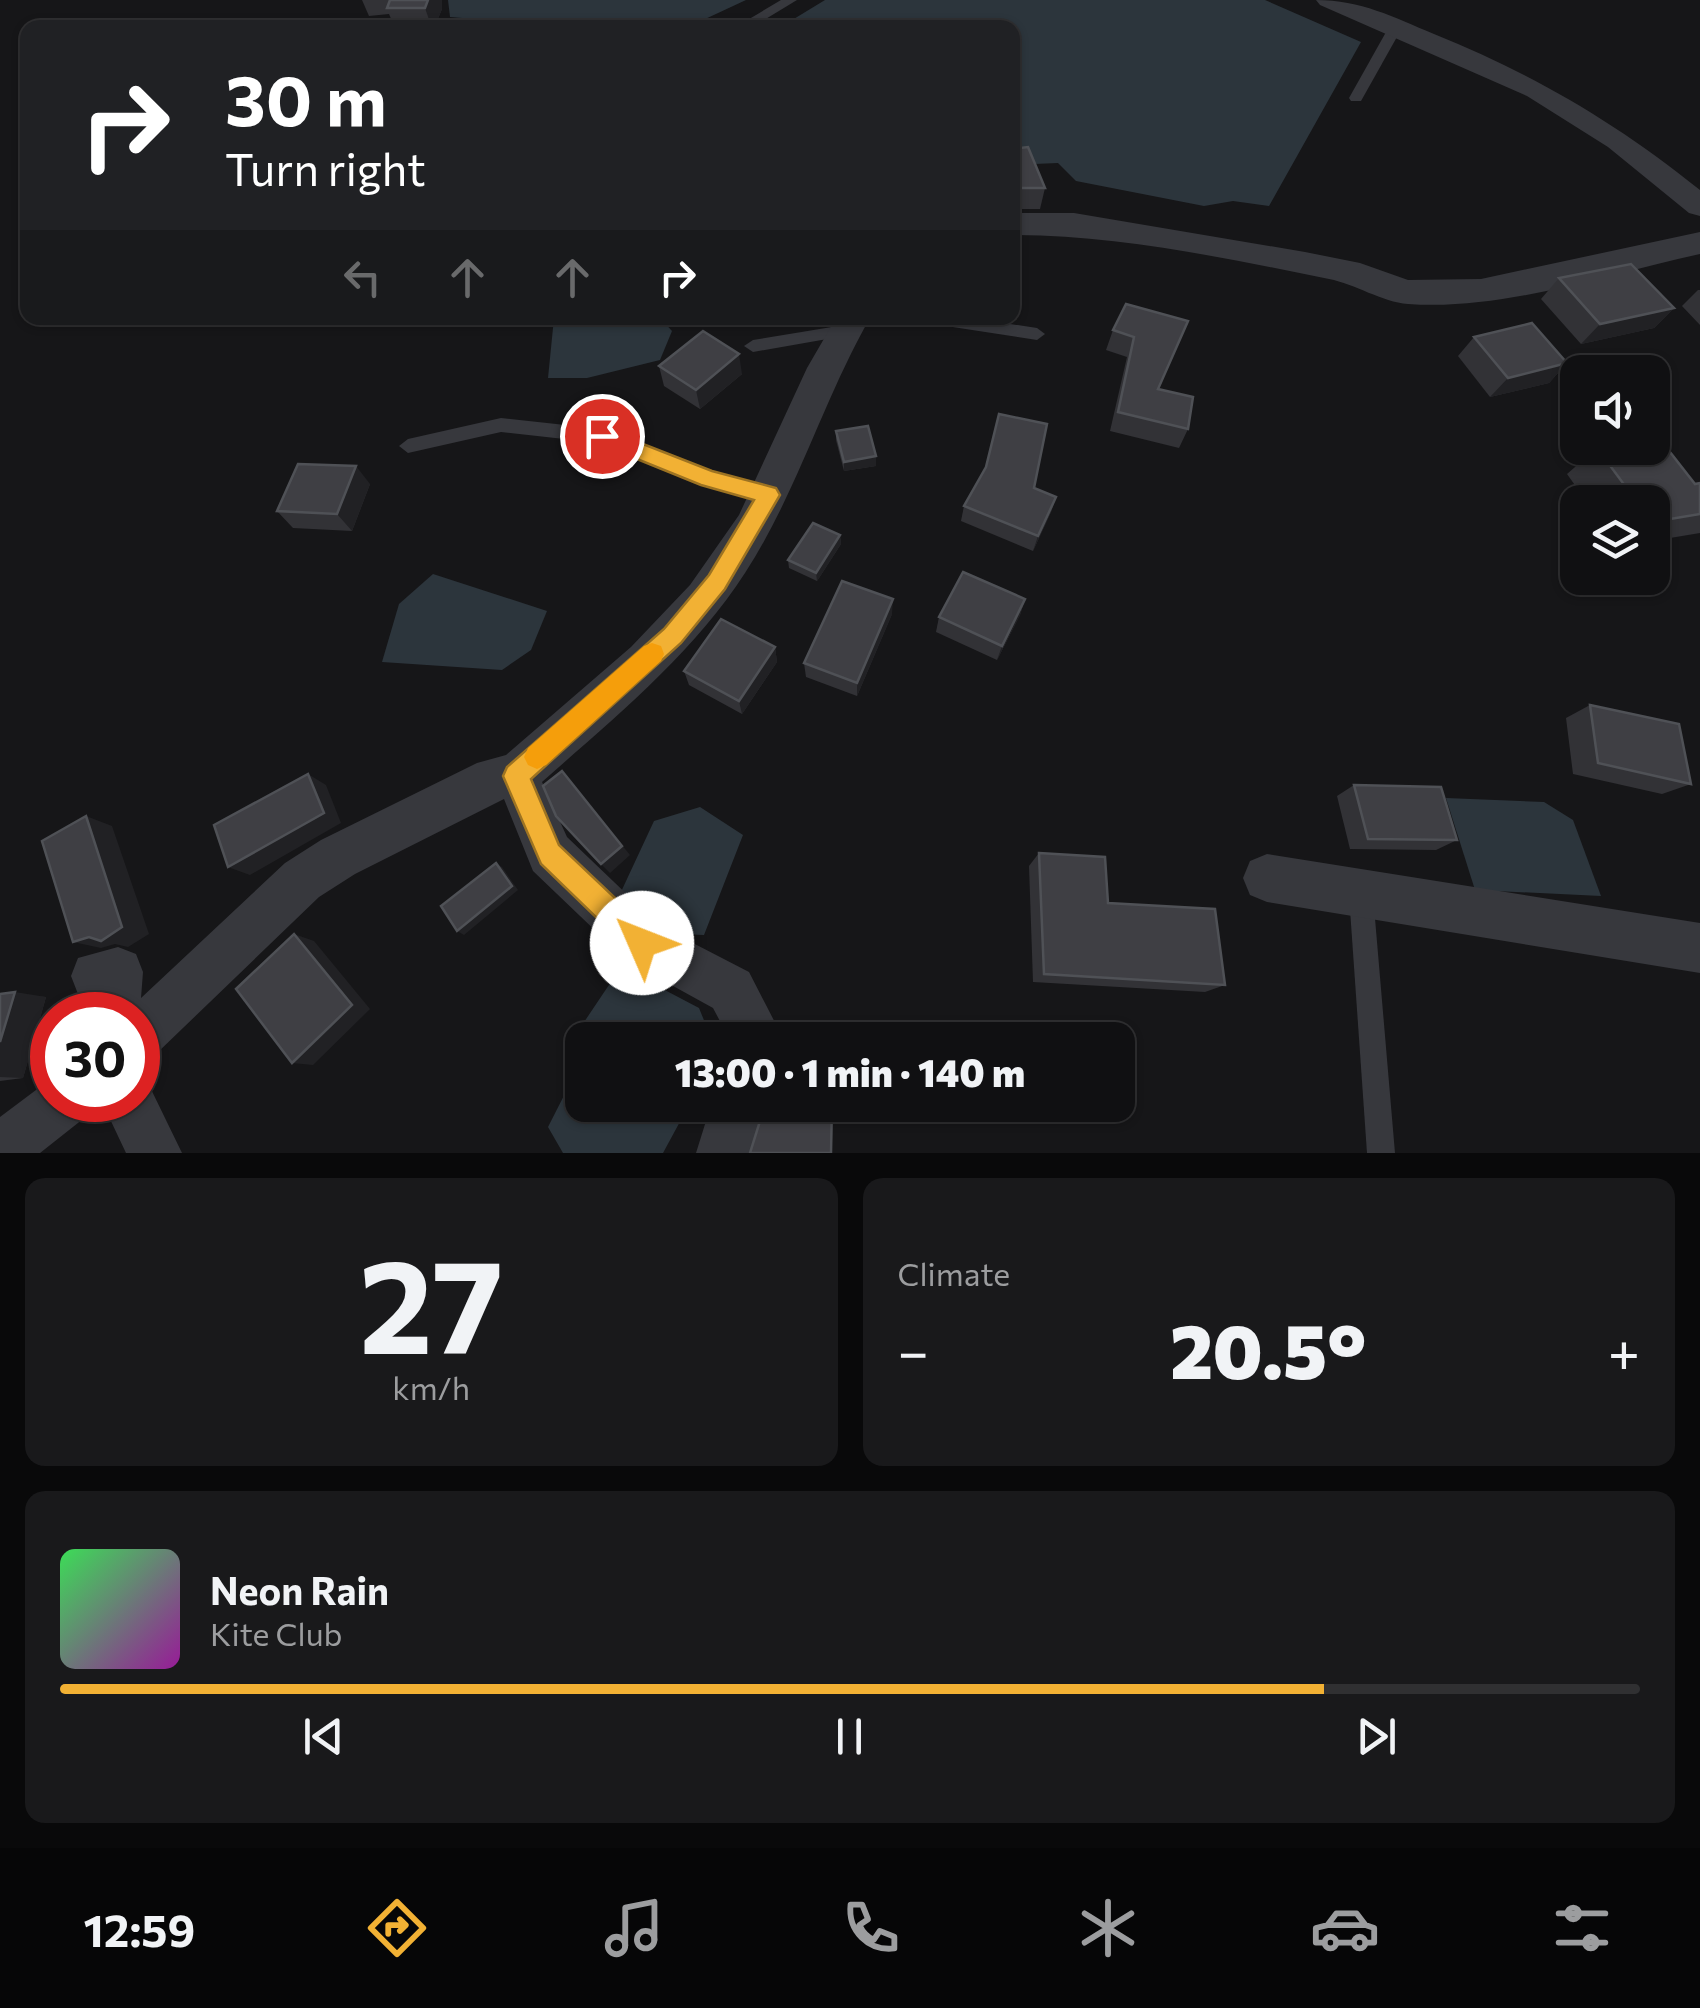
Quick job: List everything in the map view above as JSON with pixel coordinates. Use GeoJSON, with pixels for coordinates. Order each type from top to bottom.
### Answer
{"type":"FeatureCollection","features":[{"type":"Feature","properties":{"kind":"street"},"geometry":{"type":"LineString","coordinates":[[1329,0],[1490,66],[1566,107],[1638,155],[1700,206]]}},
{"type":"Feature","properties":{"kind":"street"},"geometry":{"type":"LineString","coordinates":[[1020,224],[1074,224],[1306,264],[1360,274],[1406,292],[1481,291],[1700,243]]}},
{"type":"Feature","properties":{"kind":"street"},"geometry":{"type":"LineString","coordinates":[[160,1015],[302,880],[493,779],[516,776],[672,636],[717,582],[769,495],[848,325]]}},
{"type":"Feature","properties":{"kind":"street"},"geometry":{"type":"LineString","coordinates":[[516,776],[550,854],[642,943],[732,990],[749,1022]]}},
{"type":"Feature","properties":{"kind":"street"},"geometry":{"type":"LineString","coordinates":[[1267,878],[1700,948]]}},
{"type":"Feature","properties":{"kind":"street"},"geometry":{"type":"LineString","coordinates":[[0,1151],[36,1122]]}},
{"type":"Feature","properties":{"kind":"street"},"geometry":{"type":"LineString","coordinates":[[139,1122],[155,1153]]}},
{"type":"Feature","properties":{"kind":"street"},"geometry":{"type":"LineString","coordinates":[[723,1153],[733,1122]]}},
{"type":"Feature","properties":{"kind":"lane"},"geometry":{"type":"LineString","coordinates":[[754,20],[790,0]]}},
{"type":"Feature","properties":{"kind":"lane"},"geometry":{"type":"LineString","coordinates":[[1356,98],[1395,28]]}},
{"type":"Feature","properties":{"kind":"lane"},"geometry":{"type":"LineString","coordinates":[[752,346],[844,325]]}},
{"type":"Feature","properties":{"kind":"lane"},"geometry":{"type":"LineString","coordinates":[[978,325],[1037,334]]}},
{"type":"Feature","properties":{"kind":"lane"},"geometry":{"type":"LineString","coordinates":[[408,446],[501,425],[602,436],[708,478],[769,495]]}},
{"type":"Feature","properties":{"kind":"lane"},"geometry":{"type":"LineString","coordinates":[[1361,895],[1381,1153]]}},
{"type":"Feature","properties":{"kind":"shaded area"},"geometry":{"type":"Polygon","coordinates":[[[448,0],[746,0],[703,20],[450,17],[448,0]]]}},
{"type":"Feature","properties":{"kind":"shaded area"},"geometry":{"type":"Polygon","coordinates":[[[825,0],[1265,0],[1361,42],[1269,206],[1233,201],[1204,206],[1076,181],[1058,163],[1020,165],[1020,20],[792,20],[825,0]]]}},
{"type":"Feature","properties":{"kind":"shaded area"},"geometry":{"type":"Polygon","coordinates":[[[553,325],[666,325],[672,331],[660,360],[587,378],[548,378],[553,325]]]}},
{"type":"Feature","properties":{"kind":"shaded area"},"geometry":{"type":"Polygon","coordinates":[[[433,574],[547,611],[531,650],[502,670],[382,662],[399,604],[433,574]]]}},
{"type":"Feature","properties":{"kind":"shaded area"},"geometry":{"type":"Polygon","coordinates":[[[1446,798],[1544,802],[1573,820],[1601,896],[1475,890],[1446,798]]]}},
{"type":"Feature","properties":{"kind":"shaded area"},"geometry":{"type":"Polygon","coordinates":[[[700,807],[743,835],[704,935],[667,929],[620,894],[654,821],[700,807]]]}},
{"type":"Feature","properties":{"kind":"shaded area"},"geometry":{"type":"Polygon","coordinates":[[[621,967],[699,1008],[705,1022],[584,1022],[621,967]]]}},
{"type":"Feature","properties":{"kind":"shaded area"},"geometry":{"type":"Polygon","coordinates":[[[565,1094],[565,1122],[680,1122],[663,1153],[563,1153],[548,1127],[565,1094]]]}},
{"type":"Feature","properties":{"kind":"building"},"geometry":{"type":"Polygon","coordinates":[[[390,0],[428,0],[425,8],[387,8],[390,0]]]}},
{"type":"Feature","properties":{"kind":"building"},"geometry":{"type":"Polygon","coordinates":[[[1028,147],[1045,188],[1020,188],[1020,148],[1028,147]]]}},
{"type":"Feature","properties":{"kind":"building"},"geometry":{"type":"Polygon","coordinates":[[[1631,264],[1674,308],[1600,324],[1559,278],[1631,264]]]}},
{"type":"Feature","properties":{"kind":"building"},"geometry":{"type":"Polygon","coordinates":[[[1126,304],[1188,321],[1158,389],[1193,397],[1188,429],[1118,412],[1134,337],[1113,330],[1126,304]]]}},
{"type":"Feature","properties":{"kind":"building"},"geometry":{"type":"Polygon","coordinates":[[[1532,323],[1560,355],[1560,365],[1508,378],[1474,337],[1532,323]]]}},
{"type":"Feature","properties":{"kind":"building"},"geometry":{"type":"Polygon","coordinates":[[[703,331],[739,354],[696,390],[659,366],[703,331]]]}},
{"type":"Feature","properties":{"kind":"building"},"geometry":{"type":"Polygon","coordinates":[[[999,414],[1047,424],[1034,488],[1056,497],[1038,536],[964,506],[986,467],[999,414]]]}},
{"type":"Feature","properties":{"kind":"building"},"geometry":{"type":"Polygon","coordinates":[[[868,426],[876,456],[844,462],[836,431],[868,426]]]}},
{"type":"Feature","properties":{"kind":"building"},"geometry":{"type":"Polygon","coordinates":[[[1670,452],[1695,484],[1700,483],[1700,514],[1670,519],[1670,485],[1624,485],[1610,465],[1670,465],[1670,452]]]}},
{"type":"Feature","properties":{"kind":"building"},"geometry":{"type":"Polygon","coordinates":[[[298,464],[356,466],[337,514],[277,511],[298,464]]]}},
{"type":"Feature","properties":{"kind":"building"},"geometry":{"type":"Polygon","coordinates":[[[813,523],[840,535],[816,573],[788,560],[813,523]]]}},
{"type":"Feature","properties":{"kind":"building"},"geometry":{"type":"Polygon","coordinates":[[[963,572],[1025,599],[1002,646],[939,617],[963,572]]]}},
{"type":"Feature","properties":{"kind":"building"},"geometry":{"type":"Polygon","coordinates":[[[842,581],[893,599],[857,683],[804,663],[842,581]]]}},
{"type":"Feature","properties":{"kind":"building"},"geometry":{"type":"Polygon","coordinates":[[[721,619],[775,647],[739,701],[684,671],[721,619]]]}},
{"type":"Feature","properties":{"kind":"building"},"geometry":{"type":"Polygon","coordinates":[[[1590,705],[1679,724],[1691,784],[1598,763],[1590,705]]]}},
{"type":"Feature","properties":{"kind":"building"},"geometry":{"type":"Polygon","coordinates":[[[562,771],[622,846],[601,864],[556,816],[543,786],[562,771]]]}},
{"type":"Feature","properties":{"kind":"building"},"geometry":{"type":"Polygon","coordinates":[[[308,774],[324,813],[228,867],[214,825],[308,774]]]}},
{"type":"Feature","properties":{"kind":"building"},"geometry":{"type":"Polygon","coordinates":[[[1354,785],[1441,787],[1457,840],[1368,839],[1354,785]]]}},
{"type":"Feature","properties":{"kind":"building"},"geometry":{"type":"Polygon","coordinates":[[[86,816],[122,927],[101,941],[89,937],[73,942],[42,841],[86,816]]]}},
{"type":"Feature","properties":{"kind":"building"},"geometry":{"type":"Polygon","coordinates":[[[1039,853],[1105,857],[1108,903],[1215,909],[1225,985],[1044,974],[1039,853]]]}},
{"type":"Feature","properties":{"kind":"building"},"geometry":{"type":"Polygon","coordinates":[[[496,863],[512,886],[457,931],[441,906],[496,863]]]}},
{"type":"Feature","properties":{"kind":"building"},"geometry":{"type":"Polygon","coordinates":[[[294,934],[352,1005],[292,1063],[236,989],[294,934]]]}},
{"type":"Feature","properties":{"kind":"building"},"geometry":{"type":"Polygon","coordinates":[[[15,992],[0,1042],[0,994],[15,992]]]}},
{"type":"Feature","properties":{"kind":"building"},"geometry":{"type":"Polygon","coordinates":[[[760,1122],[832,1122],[831,1153],[750,1153],[760,1122]]]}},
{"type":"Feature","properties":{"kind":"slow traffic"},"geometry":{"type":"LineString","coordinates":[[537,757],[652,654]]}},
{"type":"Feature","properties":{"kind":"route"},"geometry":{"type":"LineString","coordinates":[[602,436],[708,478],[769,495],[717,582],[672,636],[516,776],[550,854],[642,943]]}}]}
